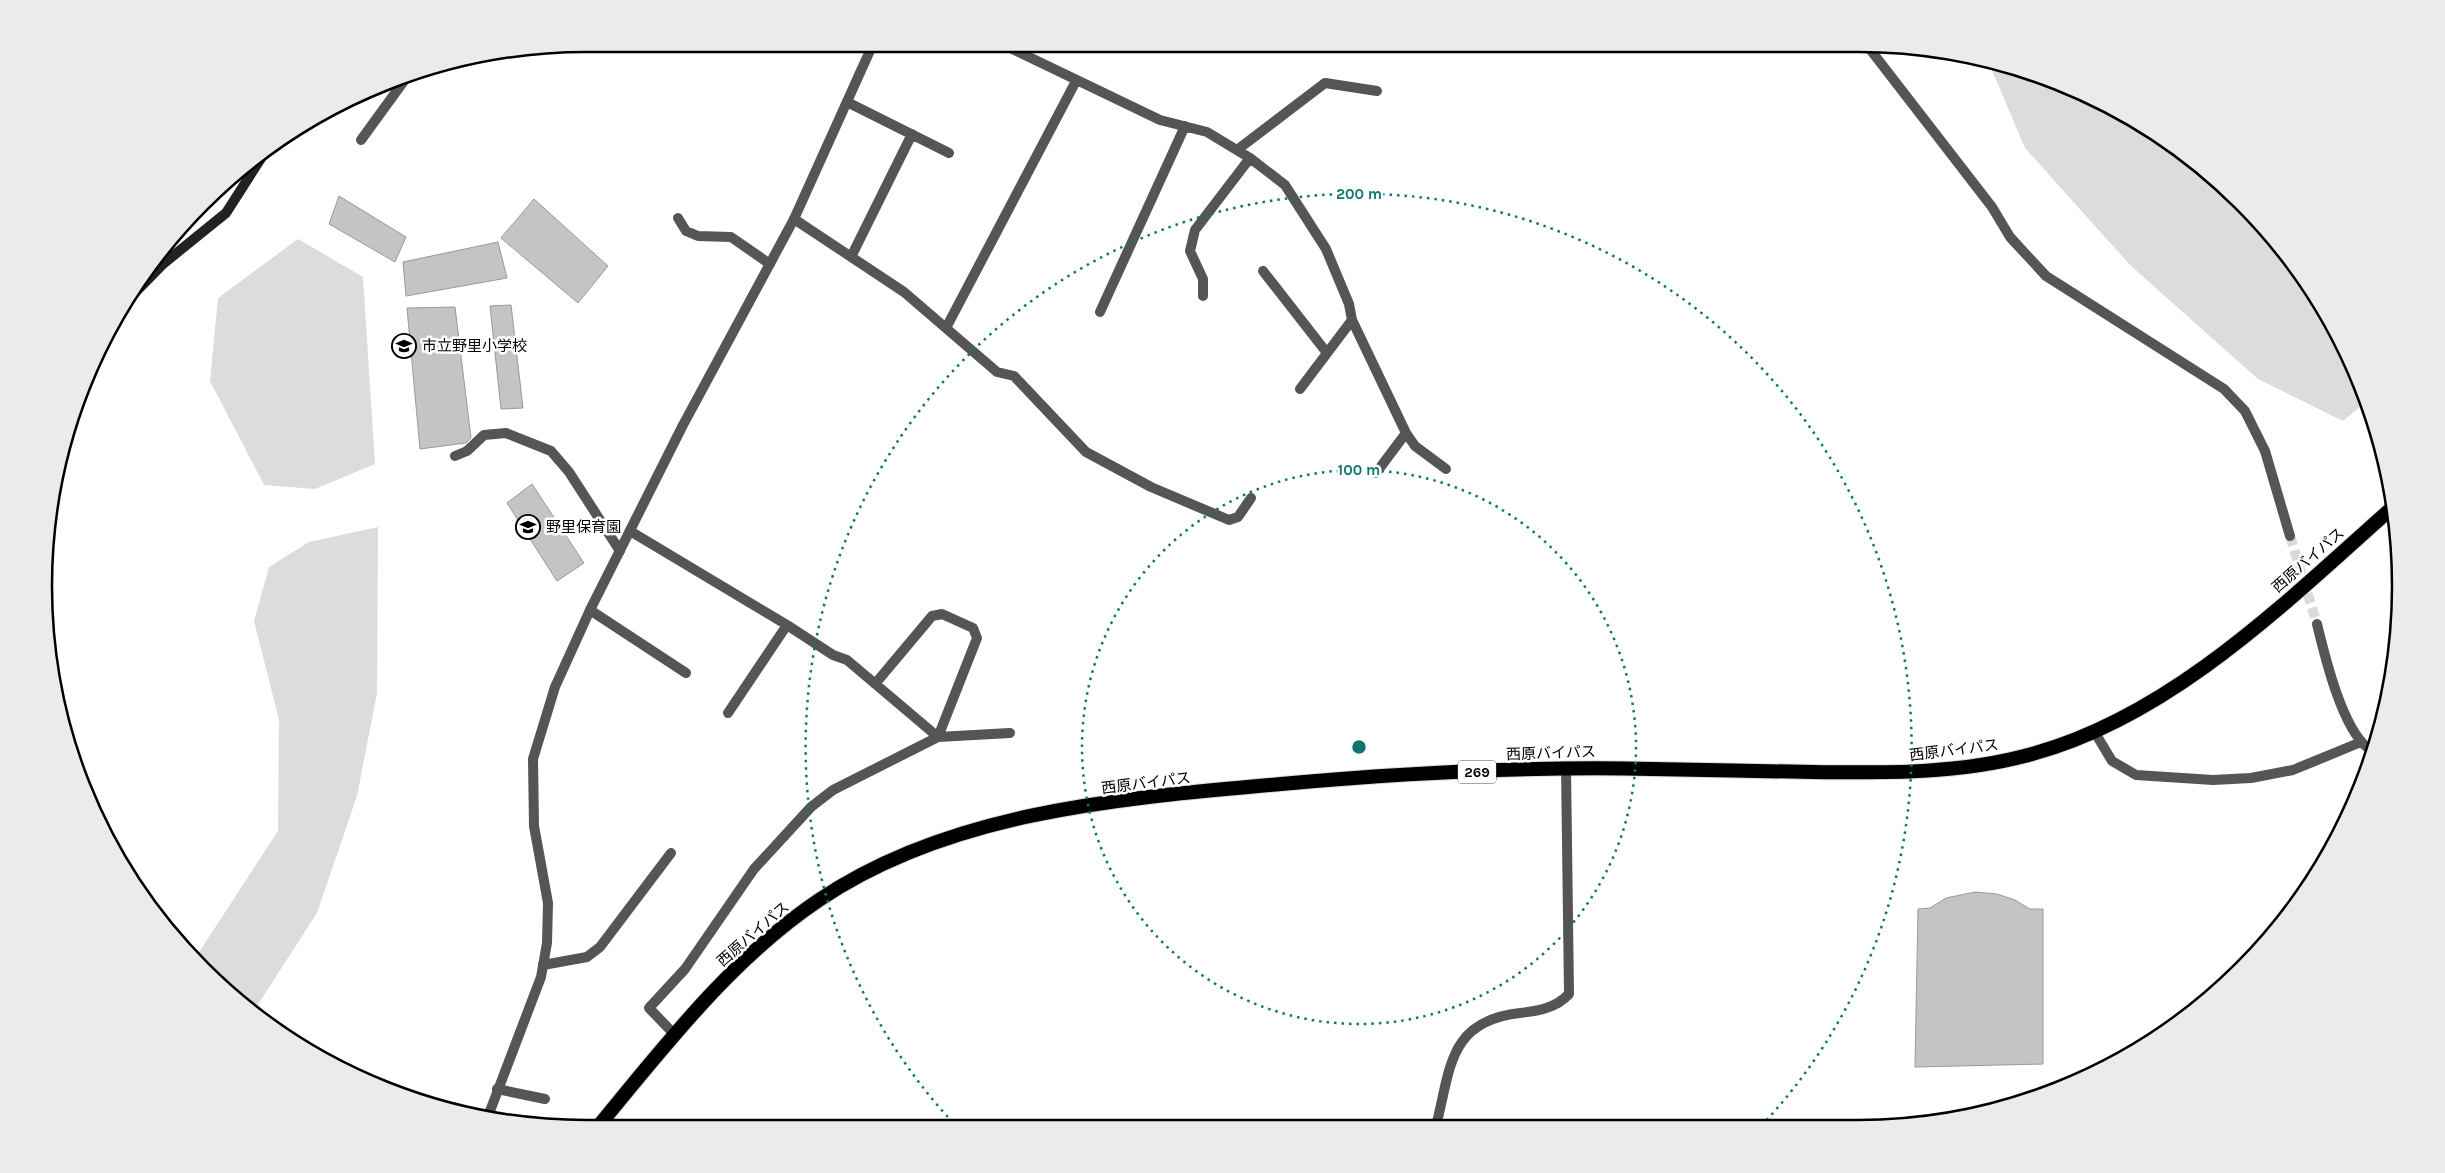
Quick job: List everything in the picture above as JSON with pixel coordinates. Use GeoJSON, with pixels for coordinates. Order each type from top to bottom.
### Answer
{"type":"FeatureCollection","features":[{"type":"Feature","properties":{"kind":"highway","name":"西原バイパス"},"geometry":{"type":"LineString","coordinates":[[604,1120],[675,1035],[732,973],[786,925],[819,900],[891,860],[940,840],[989,824],[1052,812],[1232,788],[1339,779],[1566,767],[1925,772],[1983,765],[2036,753],[2094,731],[2149,703],[2239,640],[2387,512]]}},
{"type":"Feature","properties":{"kind":"main road"},"geometry":{"type":"LineString","coordinates":[[155,273],[226,213],[255,168]]}},
{"type":"Feature","properties":{"kind":"street"},"geometry":{"type":"LineString","coordinates":[[490,1111],[541,977],[547,943],[548,903],[534,826],[533,759],[555,687],[590,610],[683,425],[794,219],[869,52]]}},
{"type":"Feature","properties":{"kind":"street"},"geometry":{"type":"LineString","coordinates":[[1018,52],[1160,120],[1207,132],[1250,158],[1285,185],[1326,249],[1349,304],[1352,320],[1406,432],[1415,446],[1446,469]]}},
{"type":"Feature","properties":{"kind":"street"},"geometry":{"type":"LineString","coordinates":[[1873,53],[1992,206],[2010,237],[2046,276],[2224,389],[2245,412],[2266,451],[2290,536]]}},
{"type":"Feature","properties":{"kind":"street"},"geometry":{"type":"LineString","coordinates":[[946,328],[1076,81]]}},
{"type":"Feature","properties":{"kind":"street"},"geometry":{"type":"LineString","coordinates":[[1237,150],[1325,83],[1378,91]]}},
{"type":"Feature","properties":{"kind":"street"},"geometry":{"type":"LineString","coordinates":[[361,140],[400,86]]}},
{"type":"Feature","properties":{"kind":"street"},"geometry":{"type":"LineString","coordinates":[[847,102],[949,153]]}},
{"type":"Feature","properties":{"kind":"street"},"geometry":{"type":"LineString","coordinates":[[1100,312],[1185,126]]}},
{"type":"Feature","properties":{"kind":"street"},"geometry":{"type":"LineString","coordinates":[[851,257],[912,134]]}},
{"type":"Feature","properties":{"kind":"street"},"geometry":{"type":"LineString","coordinates":[[1203,296],[1203,279],[1190,250],[1195,230],[1250,158]]}},
{"type":"Feature","properties":{"kind":"street"},"geometry":{"type":"LineString","coordinates":[[678,218],[686,230],[698,236],[731,236],[770,264]]}},
{"type":"Feature","properties":{"kind":"street"},"geometry":{"type":"LineString","coordinates":[[794,219],[904,292],[997,372],[1014,376],[1086,452],[1151,487],[1229,520],[1238,517],[1251,498]]}},
{"type":"Feature","properties":{"kind":"street"},"geometry":{"type":"LineString","coordinates":[[1263,271],[1327,353]]}},
{"type":"Feature","properties":{"kind":"street"},"geometry":{"type":"LineString","coordinates":[[1300,389],[1352,320]]}},
{"type":"Feature","properties":{"kind":"street"},"geometry":{"type":"LineString","coordinates":[[1376,473],[1406,432]]}},
{"type":"Feature","properties":{"kind":"street"},"geometry":{"type":"LineString","coordinates":[[455,456],[467,451],[484,435],[506,433],[551,451],[569,472],[620,551]]}},
{"type":"Feature","properties":{"kind":"street"},"geometry":{"type":"LineString","coordinates":[[630,531],[834,655],[847,660],[938,738]]}},
{"type":"Feature","properties":{"kind":"street"},"geometry":{"type":"LineString","coordinates":[[590,610],[686,673]]}},
{"type":"Feature","properties":{"kind":"street"},"geometry":{"type":"LineString","coordinates":[[875,684],[932,616],[942,614],[973,628],[977,638],[938,738]]}},
{"type":"Feature","properties":{"kind":"street"},"geometry":{"type":"LineString","coordinates":[[2317,624],[2335,687],[2354,734],[2367,747]]}},
{"type":"Feature","properties":{"kind":"street"},"geometry":{"type":"LineString","coordinates":[[728,713],[787,625]]}},
{"type":"Feature","properties":{"kind":"street"},"geometry":{"type":"LineString","coordinates":[[2094,731],[2112,761],[2136,775],[2213,780],[2251,778],[2293,770],[2360,742]]}},
{"type":"Feature","properties":{"kind":"street"},"geometry":{"type":"LineString","coordinates":[[675,1035],[649,1008],[685,968],[754,869],[811,807],[833,790],[938,738],[1010,734]]}},
{"type":"Feature","properties":{"kind":"street"},"geometry":{"type":"LineString","coordinates":[[1438,1120],[1456,1048],[1470,1032],[1484,1021],[1498,1016],[1552,1006],[1569,994],[1566,767]]}},
{"type":"Feature","properties":{"kind":"street"},"geometry":{"type":"LineString","coordinates":[[543,965],[588,957],[600,947],[671,853]]}},
{"type":"Feature","properties":{"kind":"street"},"geometry":{"type":"LineString","coordinates":[[498,1089],[545,1099]]}},
{"type":"Feature","properties":{"kind":"shaded area"},"geometry":{"type":"Polygon","coordinates":[[[1992,70],[2063,93],[2126,124],[2155,142],[2211,185],[2260,234],[2303,290],[2337,350],[2361,406],[2343,421],[2258,379],[2130,265],[2025,148],[1992,70]]]}},
{"type":"Feature","properties":{"kind":"shaded area"},"geometry":{"type":"Polygon","coordinates":[[[298,239],[363,277],[375,464],[315,489],[264,485],[210,381],[218,298],[298,239]]]}},
{"type":"Feature","properties":{"kind":"shaded area"},"geometry":{"type":"Polygon","coordinates":[[[378,527],[377,693],[357,796],[317,913],[257,1006],[234,988],[199,953],[278,831],[279,720],[254,621],[269,567],[309,542],[378,527]]]}},
{"type":"Feature","properties":{"kind":"building"},"geometry":{"type":"Polygon","coordinates":[[[339,196],[406,237],[395,262],[329,224],[339,196]]]}},
{"type":"Feature","properties":{"kind":"building"},"geometry":{"type":"Polygon","coordinates":[[[534,199],[608,266],[578,303],[501,238],[534,199]]]}},
{"type":"Feature","properties":{"kind":"building"},"geometry":{"type":"Polygon","coordinates":[[[498,242],[507,278],[406,296],[403,262],[498,242]]]}},
{"type":"Feature","properties":{"kind":"building"},"geometry":{"type":"Polygon","coordinates":[[[511,305],[523,408],[501,409],[490,306],[511,305]]]}},
{"type":"Feature","properties":{"kind":"building"},"geometry":{"type":"Polygon","coordinates":[[[455,307],[471,438],[466,443],[420,449],[407,308],[455,307]]]}},
{"type":"Feature","properties":{"kind":"building"},"geometry":{"type":"Polygon","coordinates":[[[532,484],[584,563],[557,581],[507,503],[532,484]]]}},
{"type":"Feature","properties":{"kind":"building"},"geometry":{"type":"Polygon","coordinates":[[[1975,892],[1997,894],[2015,900],[2030,909],[2043,909],[2043,1064],[1915,1067],[1918,909],[1930,908],[1946,898],[1975,892]]]}},
{"type":"Feature","properties":{"kind":"tunnel"},"geometry":{"type":"LineString","coordinates":[[2290,536],[2317,624]]}},
{"type":"Feature","properties":{"kind":"place","name":"市立野里小学校"},"geometry":{"type":"Point","coordinates":[404,346]}},
{"type":"Feature","properties":{"kind":"place","name":"野里保育園"},"geometry":{"type":"Point","coordinates":[528,527]}}]}
